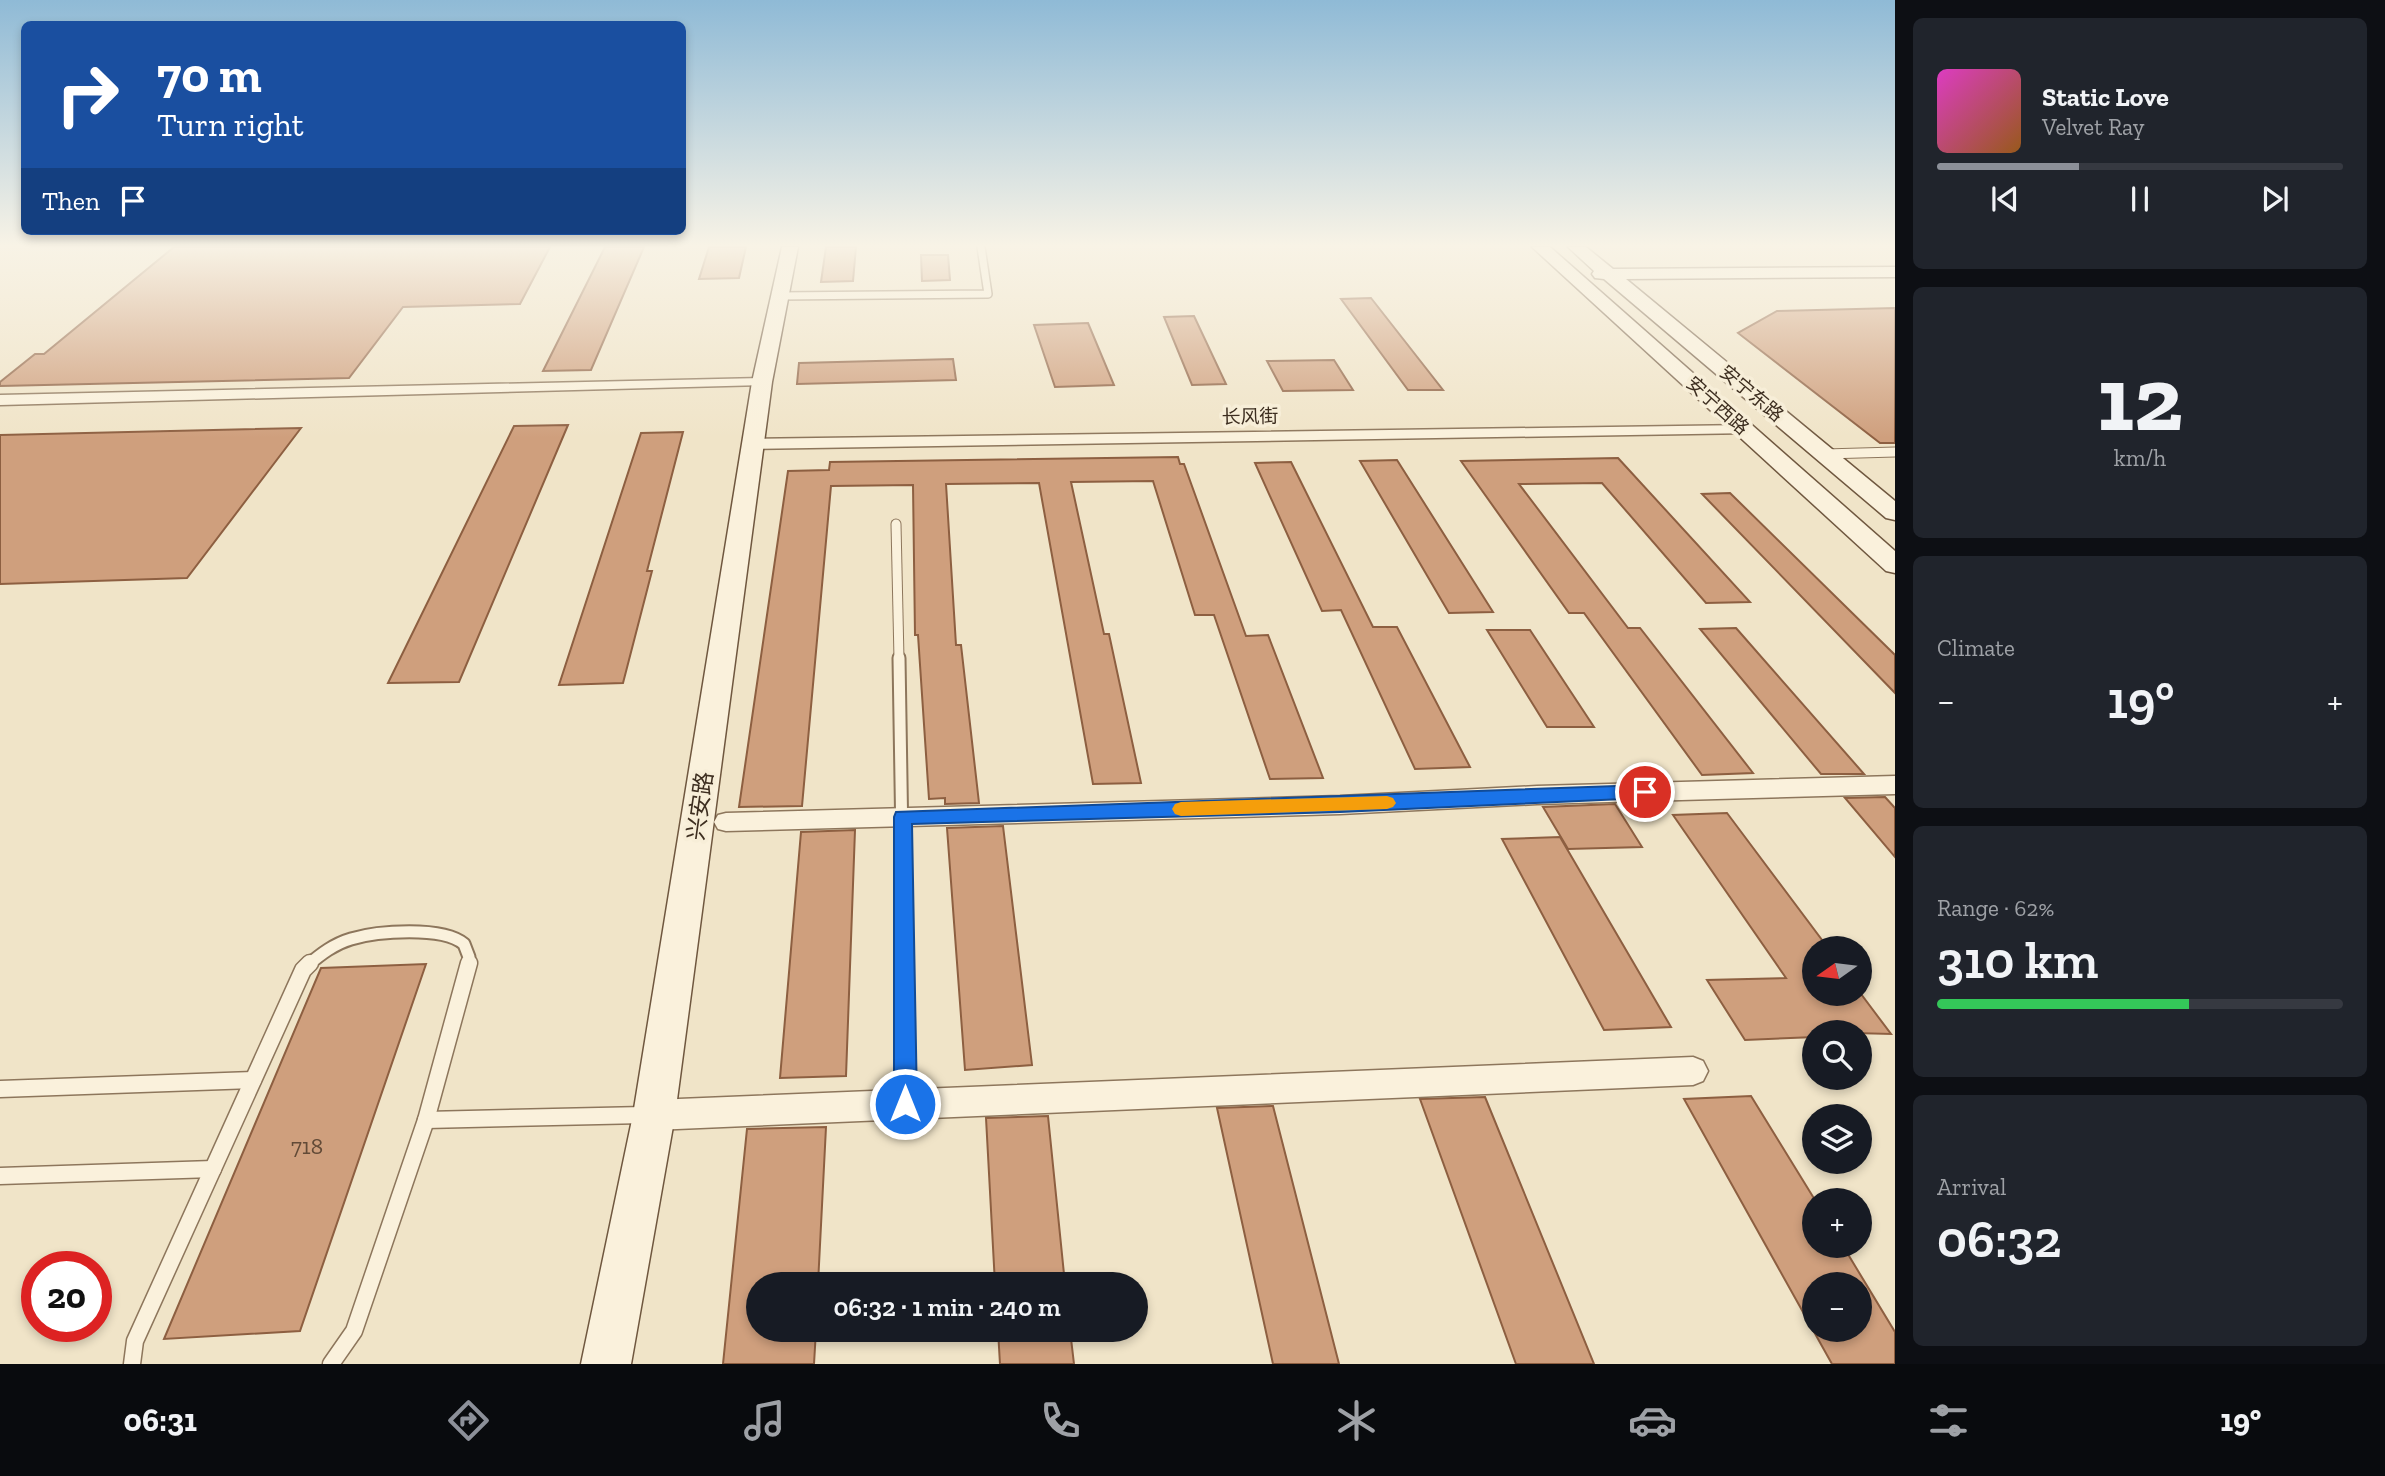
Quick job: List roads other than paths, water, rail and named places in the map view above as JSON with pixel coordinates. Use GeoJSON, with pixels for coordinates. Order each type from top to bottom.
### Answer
{"type":"FeatureCollection","features":[{"type":"Feature","properties":{"kind":"street","name":"兴安路"},"geometry":{"type":"LineString","coordinates":[[606,1364],[654,1115],[762,382],[777,311]]}},
{"type":"Feature","properties":{"kind":"street","name":"安宁西路"},"geometry":{"type":"LineString","coordinates":[[1612,311],[1895,565]]}},
{"type":"Feature","properties":{"kind":"street","name":"安宁东路"},"geometry":{"type":"LineString","coordinates":[[1652,311],[1895,513]]}},
{"type":"Feature","properties":{"kind":"street"},"geometry":{"type":"LineString","coordinates":[[1629,326],[1632,322],[1642,320],[1671,327]]}},
{"type":"Feature","properties":{"kind":"street"},"geometry":{"type":"LineString","coordinates":[[0,400],[762,382]]}},
{"type":"Feature","properties":{"kind":"street","name":"长风街"},"geometry":{"type":"LineString","coordinates":[[753,444],[1746,430]]}},
{"type":"Feature","properties":{"kind":"street"},"geometry":{"type":"LineString","coordinates":[[726,822],[1340,805],[1537,795],[1895,785]]}},
{"type":"Feature","properties":{"kind":"street"},"geometry":{"type":"LineString","coordinates":[[654,1115],[1693,1071]]}},
{"type":"Feature","properties":{"kind":"lane"},"geometry":{"type":"LineString","coordinates":[[1825,454],[1895,452]]}},
{"type":"Feature","properties":{"kind":"lane"},"geometry":{"type":"LineString","coordinates":[[896,524],[903,817],[905,1104]]}},
{"type":"Feature","properties":{"kind":"lane"},"geometry":{"type":"LineString","coordinates":[[132,1364],[135,1341],[303,970],[316,956],[350,937],[452,934],[462,940],[470,959],[426,1120],[354,1331],[331,1364]]}},
{"type":"Feature","properties":{"kind":"lane"},"geometry":{"type":"LineString","coordinates":[[0,1088],[253,1080]]}},
{"type":"Feature","properties":{"kind":"lane"},"geometry":{"type":"LineString","coordinates":[[426,1120],[654,1115]]}},
{"type":"Feature","properties":{"kind":"lane"},"geometry":{"type":"LineString","coordinates":[[0,1176],[213,1168]]}}]}
